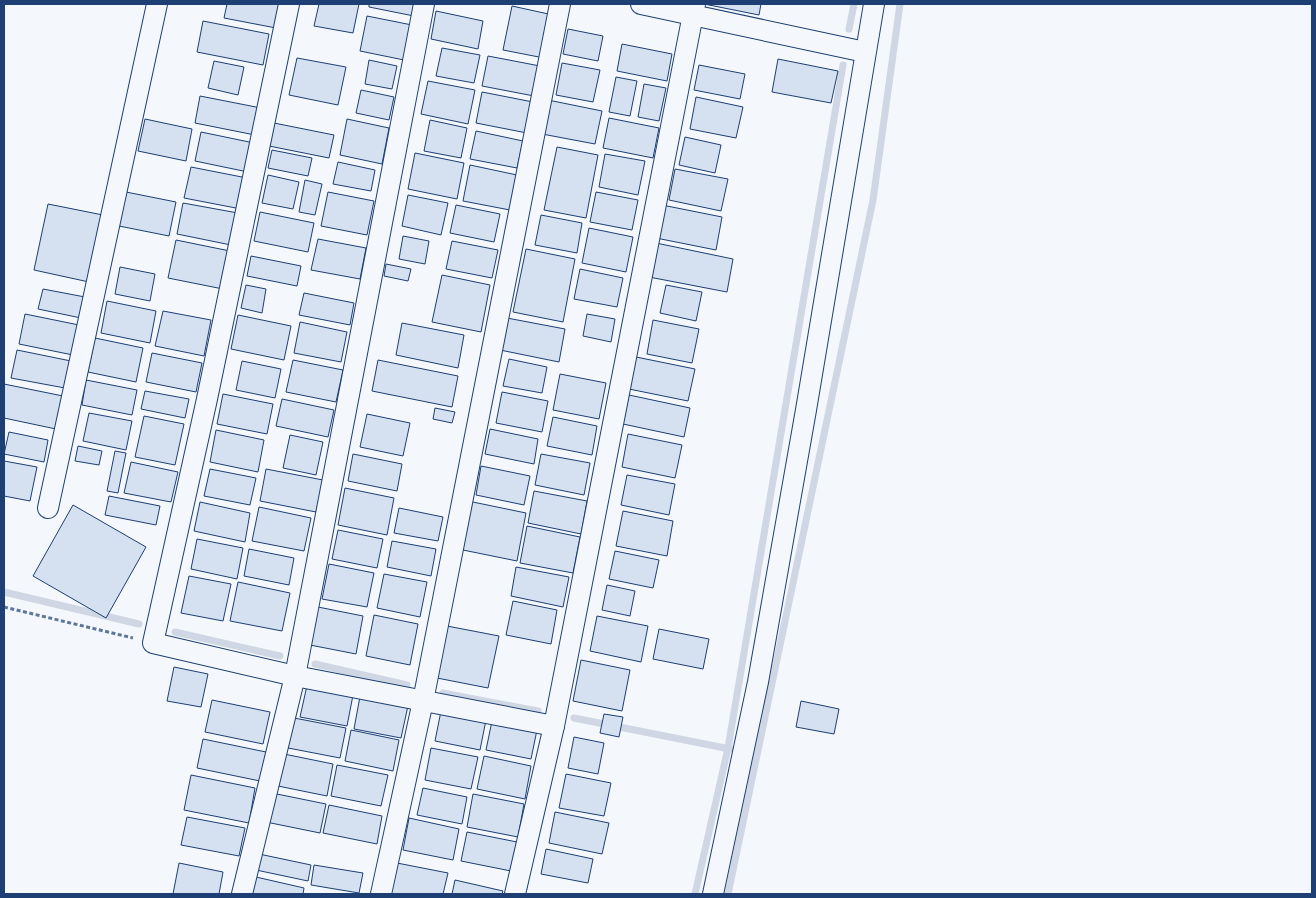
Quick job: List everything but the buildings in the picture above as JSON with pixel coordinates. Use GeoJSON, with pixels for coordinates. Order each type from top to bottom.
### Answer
{"type":"FeatureCollection","features":[{"type":"Feature","properties":{"kind":"street"},"geometry":{"type":"LineString","coordinates":[[48,508],[157,4]]}},
{"type":"Feature","properties":{"kind":"street"},"geometry":{"type":"LineString","coordinates":[[289,4],[154,643],[295,676],[554,726]]}},
{"type":"Feature","properties":{"kind":"street"},"geometry":{"type":"LineString","coordinates":[[242,894],[295,676],[424,4]]}},
{"type":"Feature","properties":{"kind":"street"},"geometry":{"type":"LineString","coordinates":[[381,894],[423,701],[560,4]]}},
{"type":"Feature","properties":{"kind":"street"},"geometry":{"type":"LineString","coordinates":[[641,4],[694,9],[866,52]]}},
{"type":"Feature","properties":{"kind":"street"},"geometry":{"type":"LineString","coordinates":[[713,894],[760,672],[874,4]]}},
{"type":"Feature","properties":{"kind":"street"},"geometry":{"type":"LineString","coordinates":[[515,894],[554,726],[694,9]]}},
{"type":"Feature","properties":{"kind":"path"},"geometry":{"type":"LineString","coordinates":[[4,606],[154,643]]}},
{"type":"Feature","properties":{"kind":"waterway"},"geometry":{"type":"LineString","coordinates":[[849,29],[854,4]]}},
{"type":"Feature","properties":{"kind":"waterway"},"geometry":{"type":"LineString","coordinates":[[728,894],[873,200],[900,4]]}},
{"type":"Feature","properties":{"kind":"waterway"},"geometry":{"type":"LineString","coordinates":[[695,894],[728,748],[843,65]]}},
{"type":"Feature","properties":{"kind":"waterway"},"geometry":{"type":"LineString","coordinates":[[4,592],[139,624]]}},
{"type":"Feature","properties":{"kind":"waterway"},"geometry":{"type":"LineString","coordinates":[[175,632],[280,656]]}},
{"type":"Feature","properties":{"kind":"waterway"},"geometry":{"type":"LineString","coordinates":[[315,664],[407,685]]}},
{"type":"Feature","properties":{"kind":"waterway"},"geometry":{"type":"LineString","coordinates":[[443,693],[538,711]]}},
{"type":"Feature","properties":{"kind":"waterway"},"geometry":{"type":"LineString","coordinates":[[574,718],[730,749]]}}]}
